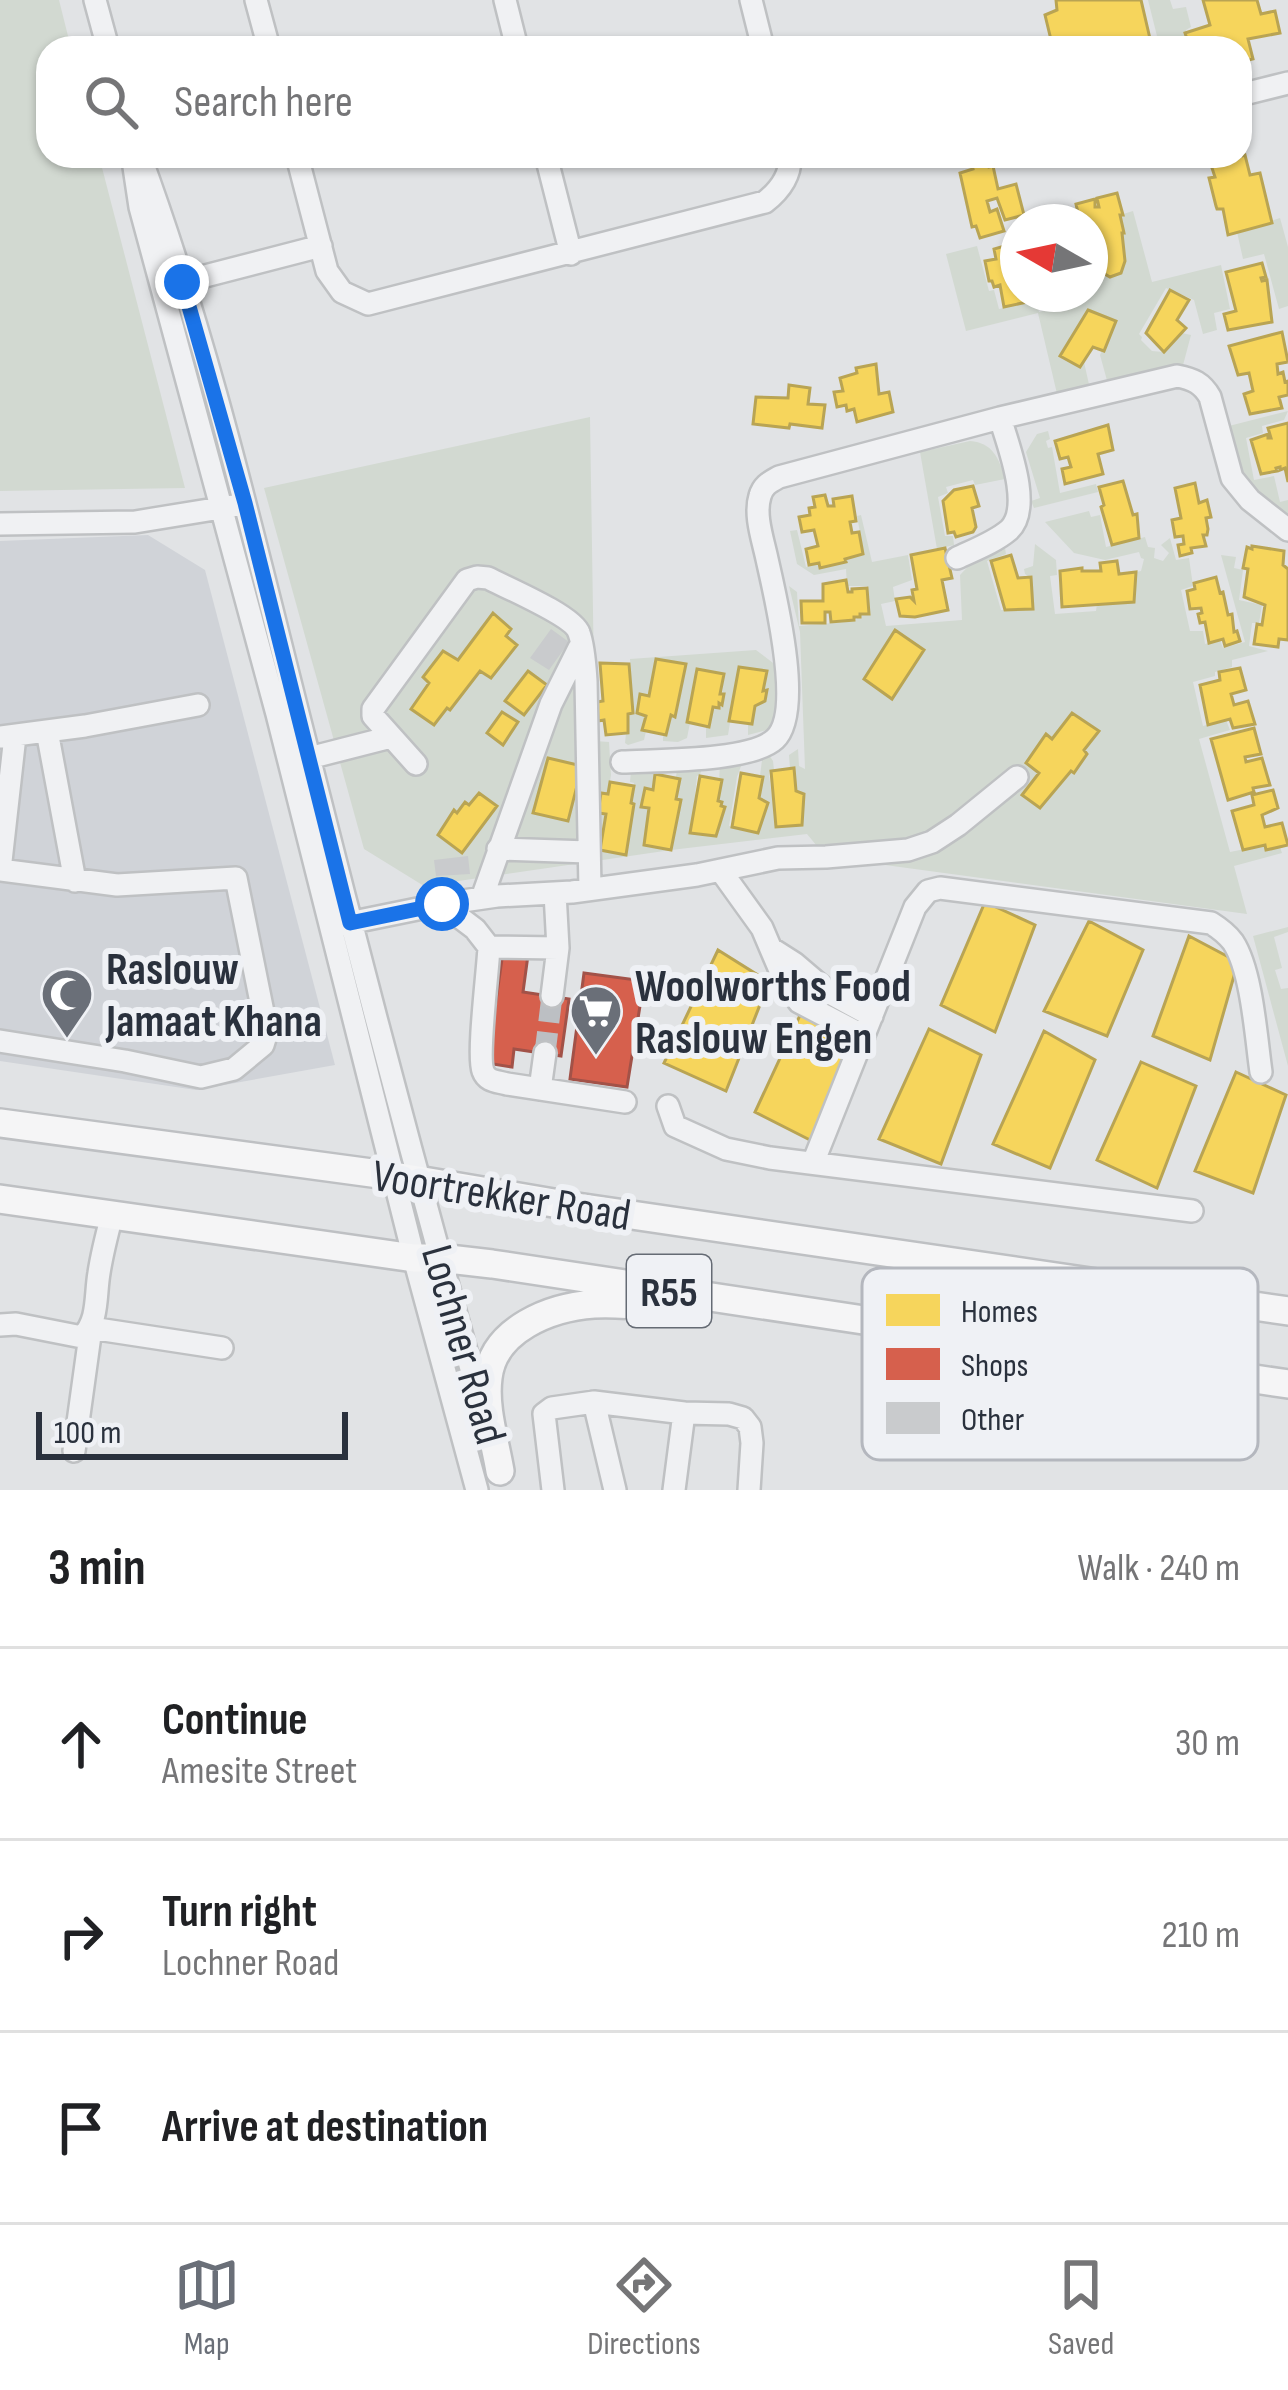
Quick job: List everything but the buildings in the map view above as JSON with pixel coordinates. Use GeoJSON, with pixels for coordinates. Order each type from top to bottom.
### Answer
{"type":"FeatureCollection","features":[{"type":"Feature","properties":{"kind":"main road","name":"Voortrekker Road"},"geometry":{"type":"LineString","coordinates":[[0,1123],[407,1178],[996,1268]]}},
{"type":"Feature","properties":{"kind":"main road","name":"Voortrekker Road"},"geometry":{"type":"LineString","coordinates":[[0,1199],[862,1321]]}},
{"type":"Feature","properties":{"kind":"main road"},"geometry":{"type":"LineString","coordinates":[[502,1480],[488,1400],[491,1361],[509,1336],[560,1311],[604,1304],[862,1323]]}},
{"type":"Feature","properties":{"kind":"main road","name":"Voortrekker Road"},"geometry":{"type":"LineString","coordinates":[[1258,1307],[1288,1311]]}},
{"type":"Feature","properties":{"kind":"main road","name":"Voortrekker Road"},"geometry":{"type":"LineString","coordinates":[[1258,1380],[1288,1384]]}},
{"type":"Feature","properties":{"kind":"street"},"geometry":{"type":"LineString","coordinates":[[95,0],[105,36]]}},
{"type":"Feature","properties":{"kind":"street"},"geometry":{"type":"LineString","coordinates":[[256,0],[266,36]]}},
{"type":"Feature","properties":{"kind":"street"},"geometry":{"type":"LineString","coordinates":[[505,0],[515,36]]}},
{"type":"Feature","properties":{"kind":"street"},"geometry":{"type":"LineString","coordinates":[[751,0],[761,36]]}},
{"type":"Feature","properties":{"kind":"street"},"geometry":{"type":"LineString","coordinates":[[1252,92],[1288,83]]}},
{"type":"Feature","properties":{"kind":"street","name":"Lochner Road"},"geometry":{"type":"LineString","coordinates":[[137,168],[140,207],[220,509],[341,925],[407,1178],[476,1490]]}},
{"type":"Feature","properties":{"kind":"street","name":"Lochner Road"},"geometry":{"type":"LineString","coordinates":[[140,168],[182,282],[245,503],[309,758],[341,925]]}},
{"type":"Feature","properties":{"kind":"street"},"geometry":{"type":"LineString","coordinates":[[300,168],[334,282],[342,292],[368,304],[765,202],[776,193],[788,168]]}},
{"type":"Feature","properties":{"kind":"street"},"geometry":{"type":"LineString","coordinates":[[549,168],[571,254]]}},
{"type":"Feature","properties":{"kind":"street"},"geometry":{"type":"LineString","coordinates":[[182,282],[321,246]]}},
{"type":"Feature","properties":{"kind":"street"},"geometry":{"type":"LineString","coordinates":[[622,762],[734,755],[775,740],[782,728],[787,710],[782,629],[758,508],[765,486],[790,473],[1177,376],[1205,388],[1210,397],[1239,489],[1288,530]]}},
{"type":"Feature","properties":{"kind":"street"},"geometry":{"type":"LineString","coordinates":[[957,558],[1010,529],[1018,514],[1015,473],[1000,418]]}},
{"type":"Feature","properties":{"kind":"street"},"geometry":{"type":"LineString","coordinates":[[0,524],[135,522],[245,503]]}},
{"type":"Feature","properties":{"kind":"street"},"geometry":{"type":"LineString","coordinates":[[416,764],[373,716],[373,709],[467,580],[488,578],[572,622],[580,637],[579,648],[551,704],[482,898]]}},
{"type":"Feature","properties":{"kind":"street"},"geometry":{"type":"LineString","coordinates":[[579,648],[586,681],[590,890]]}},
{"type":"Feature","properties":{"kind":"street"},"geometry":{"type":"LineString","coordinates":[[0,1041],[201,1077],[234,1069],[263,1045],[267,1032],[236,878],[117,885],[0,870],[8,736],[198,705]]}},
{"type":"Feature","properties":{"kind":"street"},"geometry":{"type":"LineString","coordinates":[[46,731],[75,881]]}},
{"type":"Feature","properties":{"kind":"street"},"geometry":{"type":"LineString","coordinates":[[309,758],[392,737]]}},
{"type":"Feature","properties":{"kind":"street"},"geometry":{"type":"LineString","coordinates":[[341,925],[442,904],[590,890],[778,858],[908,850],[958,825],[1017,777]]}},
{"type":"Feature","properties":{"kind":"street"},"geometry":{"type":"LineString","coordinates":[[498,849],[588,852]]}},
{"type":"Feature","properties":{"kind":"street"},"geometry":{"type":"LineString","coordinates":[[721,871],[788,969],[828,992],[868,1026]]}},
{"type":"Feature","properties":{"kind":"street"},"geometry":{"type":"LineString","coordinates":[[813,1163],[915,907],[928,891],[940,888],[1211,923],[1233,942],[1251,1000],[1262,1072]]}},
{"type":"Feature","properties":{"kind":"street"},"geometry":{"type":"LineString","coordinates":[[552,996],[558,947],[555,893]]}},
{"type":"Feature","properties":{"kind":"street"},"geometry":{"type":"LineString","coordinates":[[442,904],[476,929],[489,947],[482,1050],[488,1079],[625,1102]]}},
{"type":"Feature","properties":{"kind":"street"},"geometry":{"type":"LineString","coordinates":[[489,947],[558,947]]}},
{"type":"Feature","properties":{"kind":"street"},"geometry":{"type":"LineString","coordinates":[[540,1089],[545,1054]]}},
{"type":"Feature","properties":{"kind":"street"},"geometry":{"type":"LineString","coordinates":[[668,1106],[675,1126],[726,1149],[1192,1211]]}},
{"type":"Feature","properties":{"kind":"street"},"geometry":{"type":"LineString","coordinates":[[74,1451],[99,1270],[112,1215]]}},
{"type":"Feature","properties":{"kind":"street","name":"Lochner Road"},"geometry":{"type":"LineString","coordinates":[[427,1258],[502,1480]]}},
{"type":"Feature","properties":{"kind":"street"},"geometry":{"type":"LineString","coordinates":[[0,1324],[82,1337],[91,1328]]}},
{"type":"Feature","properties":{"kind":"street"},"geometry":{"type":"LineString","coordinates":[[91,1328],[222,1348]]}},
{"type":"Feature","properties":{"kind":"street"},"geometry":{"type":"LineString","coordinates":[[594,1402],[615,1490]]}},
{"type":"Feature","properties":{"kind":"street"},"geometry":{"type":"LineString","coordinates":[[553,1490],[544,1414],[552,1408],[594,1402],[743,1418],[752,1443],[749,1490]]}},
{"type":"Feature","properties":{"kind":"street"},"geometry":{"type":"LineString","coordinates":[[674,1490],[684,1413]]}},
{"type":"Feature","properties":{"kind":"shaded area"},"geometry":{"type":"Polygon","coordinates":[[[0,0],[59,0],[68,36],[36,36],[36,168],[102,168],[185,488],[0,491],[0,0]]]}},
{"type":"Feature","properties":{"kind":"shaded area"},"geometry":{"type":"Polygon","coordinates":[[[1148,0],[1170,0],[1173,9],[1186,7],[1191,27],[1187,36],[1157,36],[1148,0]]]}},
{"type":"Feature","properties":{"kind":"shaded area"},"geometry":{"type":"Polygon","coordinates":[[[1133,211],[1152,282],[1221,265],[1230,309],[1214,313],[1217,330],[1203,334],[1194,300],[1166,288],[1139,334],[1152,351],[1163,352],[1182,333],[1191,335],[1182,369],[1108,384],[1100,355],[1115,321],[1091,312],[1108,312],[1108,276],[1121,273],[1125,261],[1120,215],[1133,211]]]}},
{"type":"Feature","properties":{"kind":"shaded area"},"geometry":{"type":"Polygon","coordinates":[[[1280,218],[1288,247],[1288,306],[1279,309],[1264,254],[1243,259],[1237,232],[1280,218]]]}},
{"type":"Feature","properties":{"kind":"shaded area"},"geometry":{"type":"Polygon","coordinates":[[[977,246],[999,309],[1088,312],[1080,367],[1084,362],[1090,389],[1058,398],[1038,313],[966,331],[946,254],[977,246]]]}},
{"type":"Feature","properties":{"kind":"shaded area"},"geometry":{"type":"Polygon","coordinates":[[[1288,411],[1284,420],[1262,426],[1263,433],[1246,438],[1254,480],[1274,476],[1280,502],[1288,500],[1288,523],[1247,489],[1225,427],[1288,411]]]}},
{"type":"Feature","properties":{"kind":"shaded area"},"geometry":{"type":"Polygon","coordinates":[[[590,417],[595,741],[609,742],[611,775],[598,812],[606,814],[600,850],[627,855],[634,805],[631,771],[660,767],[653,790],[645,789],[641,806],[649,808],[644,845],[681,801],[676,799],[677,767],[703,764],[697,776],[691,833],[723,818],[725,808],[718,801],[720,764],[744,758],[729,826],[758,832],[767,804],[759,798],[762,760],[769,755],[776,826],[802,824],[804,795],[796,791],[789,755],[798,749],[799,766],[805,769],[800,632],[789,586],[797,592],[799,626],[855,621],[869,613],[867,586],[847,586],[846,569],[814,575],[797,564],[790,531],[797,530],[806,567],[819,563],[821,568],[864,554],[857,516],[861,515],[872,562],[908,555],[912,580],[893,587],[895,601],[881,604],[886,626],[962,620],[960,575],[977,557],[1005,548],[1006,554],[987,561],[1001,610],[1033,609],[1031,578],[1024,569],[1033,566],[1035,544],[1056,560],[1057,575],[1050,576],[1055,614],[1096,611],[1097,604],[1136,580],[1144,559],[1139,552],[1105,560],[1074,553],[1045,522],[1089,511],[1091,517],[1100,515],[1106,547],[1145,537],[1148,547],[1155,548],[1154,558],[1163,561],[1169,553],[1161,545],[1170,538],[1176,560],[1189,558],[1193,586],[1181,590],[1190,631],[1203,631],[1205,644],[1220,640],[1223,648],[1245,642],[1221,555],[1236,557],[1234,568],[1243,570],[1239,600],[1262,605],[1259,623],[1252,623],[1249,646],[1268,651],[1232,660],[1232,667],[1193,682],[1203,726],[1226,720],[1230,730],[1199,739],[1230,852],[1265,845],[1266,850],[1280,847],[1282,853],[1234,866],[1247,914],[826,857],[807,834],[424,886],[364,849],[264,488],[590,417]]]}},
{"type":"Feature","properties":{"kind":"shaded area"},"geometry":{"type":"Polygon","coordinates":[[[1048,431],[1046,441],[1052,447],[1060,493],[1096,484],[1098,492],[1034,508],[1031,501],[1040,498],[1026,452],[1037,434],[1048,431]]]}},
{"type":"Feature","properties":{"kind":"shaded area"},"geometry":{"type":"Polygon","coordinates":[[[970,441],[994,453],[1005,479],[946,487],[948,493],[938,497],[945,536],[953,536],[954,545],[937,549],[920,452],[970,441]]]}},
{"type":"Feature","properties":{"kind":"shaded area"},"geometry":{"type":"Polygon","coordinates":[[[148,535],[205,570],[335,1065],[196,1090],[0,1061],[0,541],[148,535]]]}},
{"type":"Feature","properties":{"kind":"shaded area"},"geometry":{"type":"Polygon","coordinates":[[[756,650],[777,666],[777,707],[767,730],[748,735],[755,706],[765,701],[766,671],[739,667],[728,735],[706,738],[713,707],[721,704],[724,675],[698,669],[687,738],[663,741],[671,715],[675,716],[685,665],[656,659],[649,696],[637,713],[646,716],[644,740],[625,743],[628,714],[633,713],[630,659],[756,650]]]}},
{"type":"Feature","properties":{"kind":"shaded area"},"geometry":{"type":"Polygon","coordinates":[[[1288,927],[1288,932],[1274,937],[1282,968],[1275,970],[1281,989],[1288,988],[1288,1066],[1253,936],[1288,927]]]}},
{"type":"Feature","properties":{"kind":"tunnel"},"geometry":{"type":"LineString","coordinates":[[545,1053],[552,996]]}},
{"type":"Feature","properties":{"kind":"place","name":"Raslouw Jamaat Khana"},"geometry":{"type":"Point","coordinates":[67,1040]}},
{"type":"Feature","properties":{"kind":"place","name":"Woolworths Food Raslouw Engen"},"geometry":{"type":"Point","coordinates":[596,1057]}},
{"type":"Feature","properties":{"kind":"route"},"geometry":{"type":"LineString","coordinates":[[182,282],[245,503],[350,923],[442,904]]}}]}
